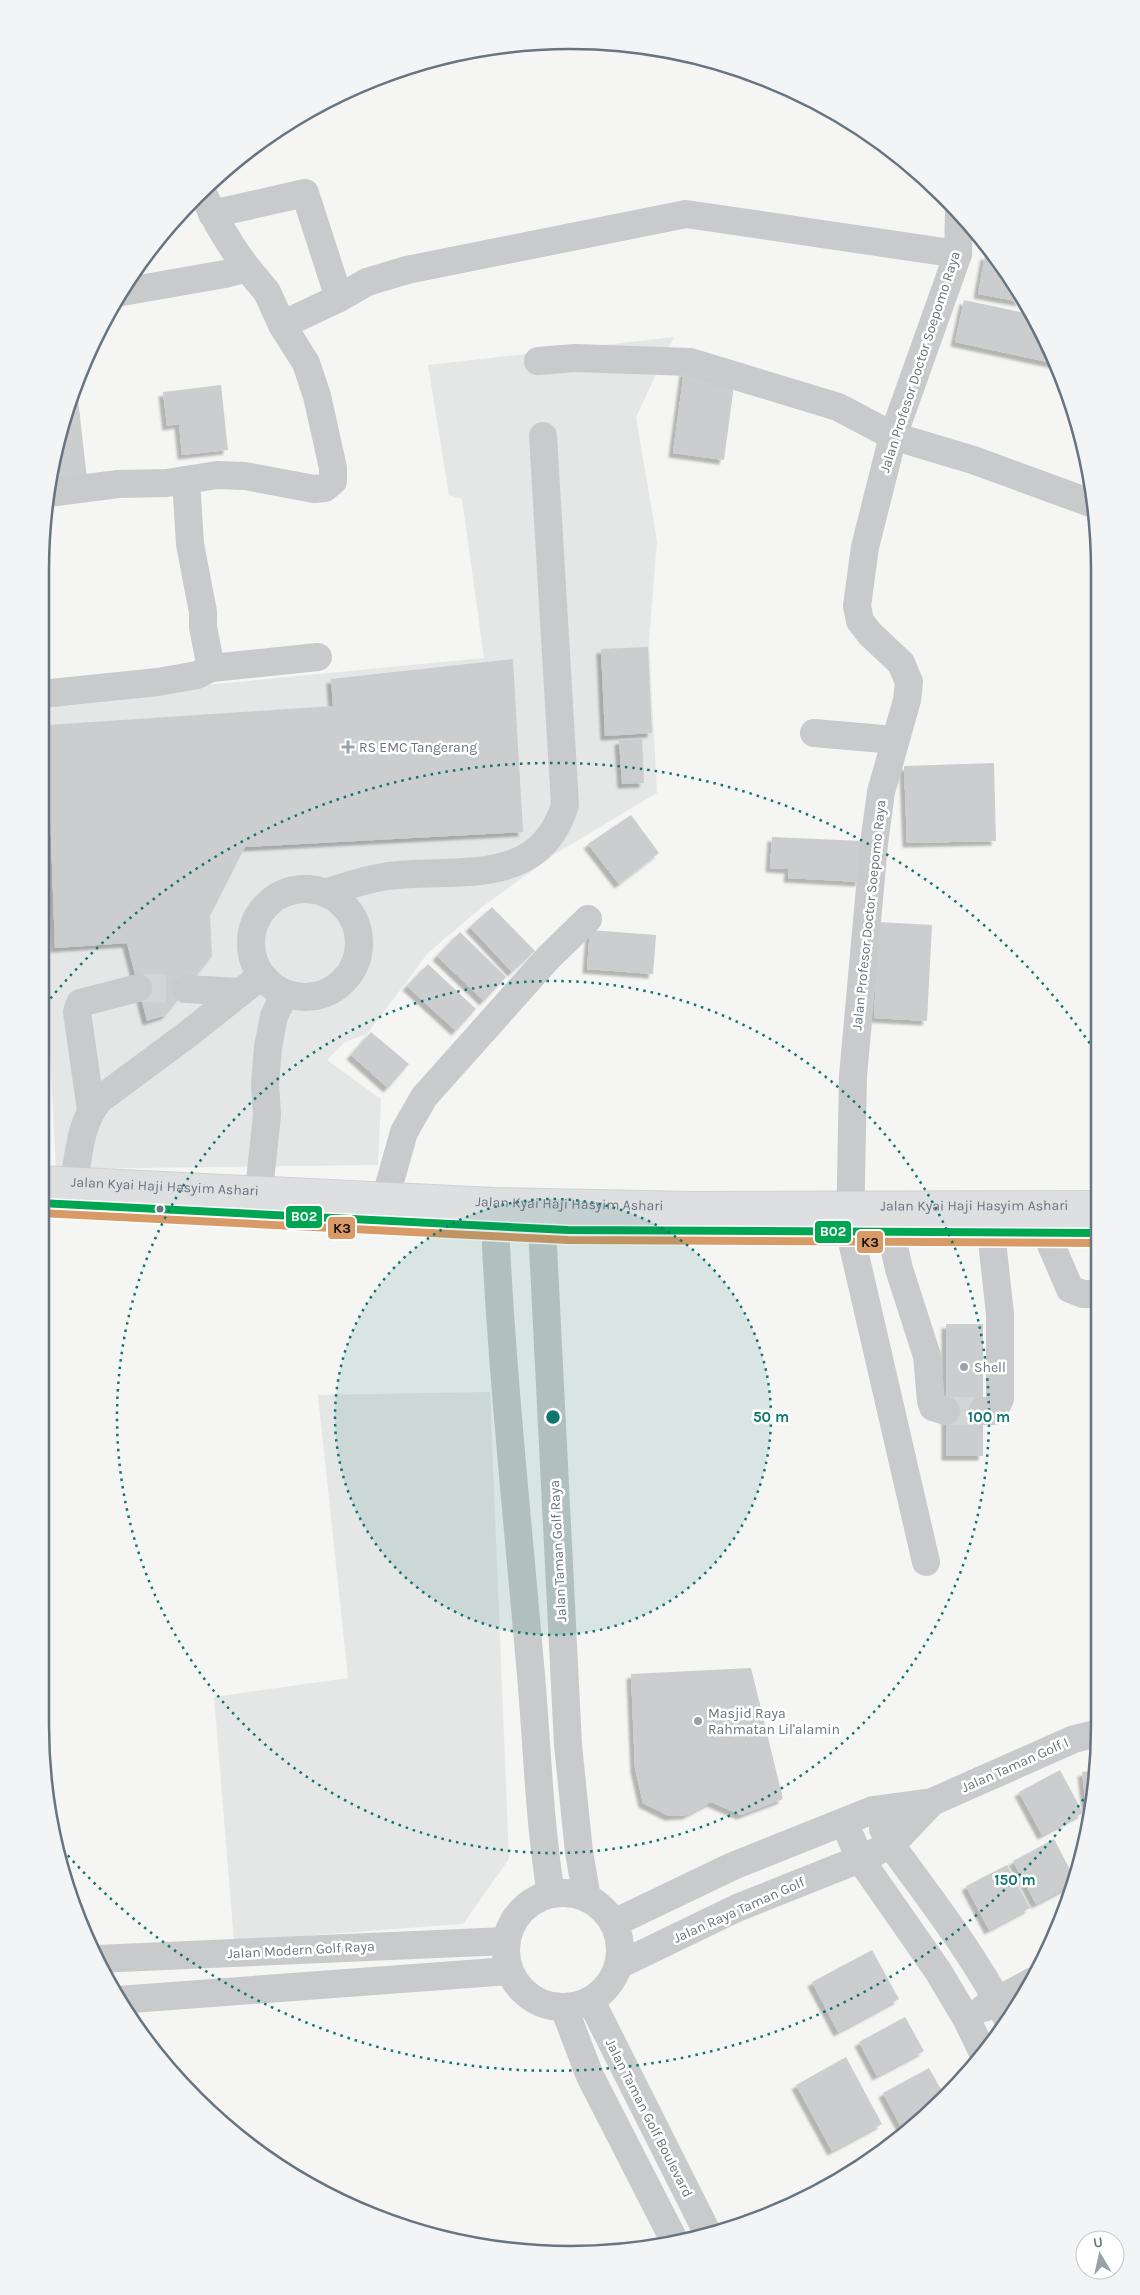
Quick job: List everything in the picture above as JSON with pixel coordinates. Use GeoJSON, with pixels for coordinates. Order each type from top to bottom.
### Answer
{"type":"FeatureCollection","features":[{"type":"Feature","properties":{"kind":"main road","name":"Jalan Kyai Haji Hasyim Ashari"},"geometry":{"type":"LineString","coordinates":[[49,1178],[76,1173],[251,1190],[386,1196],[494,1215]]}},
{"type":"Feature","properties":{"kind":"main road","name":"Jalan Kyai Haji Hasyim Ashari"},"geometry":{"type":"LineString","coordinates":[[49,1203],[494,1215],[850,1220],[1091,1205]]}},
{"type":"Feature","properties":{"kind":"main road","name":"Jalan Kyai Haji Hasyim Ashari"},"geometry":{"type":"LineString","coordinates":[[850,1220],[891,1234],[1091,1233]]}},
{"type":"Feature","properties":{"kind":"street"},"geometry":{"type":"LineString","coordinates":[[55,492],[118,484],[167,484],[218,476],[245,476],[314,490],[325,488],[332,481],[333,468],[317,396],[306,363],[282,325],[267,292],[229,244],[207,202],[306,186],[339,298]]}},
{"type":"Feature","properties":{"kind":"street"},"geometry":{"type":"LineString","coordinates":[[282,325],[339,298],[366,282],[407,270],[686,214],[958,254]]}},
{"type":"Feature","properties":{"kind":"street","name":"Jalan Profesor Doctor Soepomo Raya"},"geometry":{"type":"LineString","coordinates":[[926,1562],[850,1220],[854,1143],[853,1076],[874,844],[882,792],[907,700],[909,682],[901,663],[870,634],[860,621],[857,606],[865,547],[893,436],[958,254],[959,223]]}},
{"type":"Feature","properties":{"kind":"street"},"geometry":{"type":"LineString","coordinates":[[130,291],[225,274],[247,268]]}},
{"type":"Feature","properties":{"kind":"street"},"geometry":{"type":"LineString","coordinates":[[538,361],[575,358],[690,362],[838,407],[893,436],[973,460],[1087,502]]}},
{"type":"Feature","properties":{"kind":"street"},"geometry":{"type":"LineString","coordinates":[[325,893],[364,880],[390,876],[490,871],[521,860],[545,844],[559,824],[565,805],[543,436]]}},
{"type":"Feature","properties":{"kind":"street"},"geometry":{"type":"LineString","coordinates":[[186,480],[190,544],[204,612],[203,627],[211,668]]}},
{"type":"Feature","properties":{"kind":"street"},"geometry":{"type":"LineString","coordinates":[[49,693],[158,682],[197,675],[211,668],[318,657]]}},
{"type":"Feature","properties":{"kind":"street"},"geometry":{"type":"LineString","coordinates":[[814,733],[895,740]]}},
{"type":"Feature","properties":{"kind":"street"},"geometry":{"type":"LineString","coordinates":[[76,1173],[85,1124],[91,1110],[99,1100],[251,984],[254,965],[250,944],[254,924],[266,906],[283,894],[304,889],[325,893],[343,904],[356,922],[360,942],[356,963],[344,981],[327,993],[306,998],[285,994],[267,983],[251,984],[186,989]]}},
{"type":"Feature","properties":{"kind":"street"},"geometry":{"type":"LineString","coordinates":[[386,1196],[404,1132],[424,1097],[548,958],[588,919]]}},
{"type":"Feature","properties":{"kind":"street"},"geometry":{"type":"LineString","coordinates":[[91,1110],[77,1012],[80,1003],[138,988]]}},
{"type":"Feature","properties":{"kind":"street"},"geometry":{"type":"LineString","coordinates":[[251,1190],[252,1112],[265,1084],[270,1033],[274,1016],[285,994]]}},
{"type":"Feature","properties":{"kind":"street"},"geometry":{"type":"LineString","coordinates":[[494,1215],[544,1855],[551,1894]]}},
{"type":"Feature","properties":{"kind":"street","name":"Jalan Taman Golf Raya"},"geometry":{"type":"LineString","coordinates":[[542,1216],[568,1745],[587,1898]]}},
{"type":"Feature","properties":{"kind":"street"},"geometry":{"type":"LineString","coordinates":[[983,1411],[994,1411],[1000,1399],[1000,1314],[991,1232]]}},
{"type":"Feature","properties":{"kind":"street"},"geometry":{"type":"LineString","coordinates":[[1046,1233],[1070,1288],[1083,1294],[1091,1294]]}},
{"type":"Feature","properties":{"kind":"street"},"geometry":{"type":"LineString","coordinates":[[891,1234],[899,1269],[927,1356],[931,1401],[934,1407],[946,1411]]}},
{"type":"Feature","properties":{"kind":"street","name":"Jalan Taman Golf I"},"geometry":{"type":"LineString","coordinates":[[873,1810],[932,1802],[1074,1739],[1091,1735]]}},
{"type":"Feature","properties":{"kind":"street","name":"Jalan Taman Golf I"},"geometry":{"type":"LineString","coordinates":[[891,1845],[932,1802]]}},
{"type":"Feature","properties":{"kind":"street"},"geometry":{"type":"LineString","coordinates":[[614,1923],[733,1866],[873,1810],[891,1845],[971,1954],[1004,2011],[966,2018]]}},
{"type":"Feature","properties":{"kind":"street"},"geometry":{"type":"LineString","coordinates":[[844,1822],[860,1860],[938,1971],[966,2018],[980,2047]]}},
{"type":"Feature","properties":{"kind":"street","name":"Jalan Raya Taman Golf"},"geometry":{"type":"LineString","coordinates":[[619,1964],[749,1903],[860,1860],[891,1845]]}},
{"type":"Feature","properties":{"kind":"street"},"geometry":{"type":"LineString","coordinates":[[693,1885],[711,1921]]}},
{"type":"Feature","properties":{"kind":"street"},"geometry":{"type":"LineString","coordinates":[[570,1893],[587,1898],[603,1908],[614,1923],[620,1943],[619,1964],[608,1986],[591,2001],[564,2008],[541,2004],[522,1991],[509,1971],[506,1957],[506,1942],[511,1925],[521,1911],[534,1900],[551,1894],[570,1893]]}},
{"type":"Feature","properties":{"kind":"street","name":"Jalan Modern Golf Raya"},"geometry":{"type":"LineString","coordinates":[[105,1960],[506,1942]]}},
{"type":"Feature","properties":{"kind":"street"},"geometry":{"type":"LineString","coordinates":[[127,1999],[509,1971]]}},
{"type":"Feature","properties":{"kind":"street","name":"Jalan Taman Golf Boulevard"},"geometry":{"type":"LineString","coordinates":[[591,2001],[705,2228]]}},
{"type":"Feature","properties":{"kind":"street"},"geometry":{"type":"LineString","coordinates":[[564,2008],[590,2076],[672,2236]]}},
{"type":"Feature","properties":{"kind":"shaded area","name":"RS EMC Tangerang"},"geometry":{"type":"Polygon","coordinates":[[[674,337],[636,417],[657,541],[649,641],[657,793],[555,854],[482,907],[428,953],[367,1034],[345,1042],[327,1060],[381,1099],[378,1165],[56,1169],[49,1036],[49,700],[484,658],[462,499],[449,495],[428,365],[674,337]]]}},
{"type":"Feature","properties":{"kind":"shaded area"},"geometry":{"type":"Polygon","coordinates":[[[490,1392],[509,1859],[463,1924],[234,1941],[214,1697],[348,1678],[318,1395],[490,1392]]]}},
{"type":"Feature","properties":{"kind":"building"},"geometry":{"type":"Polygon","coordinates":[[[985,255],[985,255],[1016,301],[978,294],[985,255]]]}},
{"type":"Feature","properties":{"kind":"building"},"geometry":{"type":"Polygon","coordinates":[[[964,300],[1023,313],[1048,362],[955,342],[964,300]]]}},
{"type":"Feature","properties":{"kind":"building"},"geometry":{"type":"Polygon","coordinates":[[[684,371],[735,378],[724,460],[673,453],[684,371]]]}},
{"type":"Feature","properties":{"kind":"building"},"geometry":{"type":"Polygon","coordinates":[[[221,385],[228,450],[182,455],[179,424],[167,426],[163,392],[221,385]]]}},
{"type":"Feature","properties":{"kind":"building"},"geometry":{"type":"Polygon","coordinates":[[[77,399],[78,399],[87,479],[56,482],[77,399]]]}},
{"type":"Feature","properties":{"kind":"building"},"geometry":{"type":"Polygon","coordinates":[[[648,647],[652,733],[605,736],[601,649],[648,647]]]}},
{"type":"Feature","properties":{"kind":"building"},"geometry":{"type":"Polygon","coordinates":[[[513,659],[523,832],[245,847],[210,916],[212,956],[166,1015],[147,1021],[127,943],[55,948],[49,781],[49,725],[333,706],[331,679],[513,659]]]}},
{"type":"Feature","properties":{"kind":"building"},"geometry":{"type":"Polygon","coordinates":[[[642,739],[644,783],[622,784],[619,740],[642,739]]]}},
{"type":"Feature","properties":{"kind":"building"},"geometry":{"type":"Polygon","coordinates":[[[994,763],[996,841],[907,843],[904,766],[994,763]]]}},
{"type":"Feature","properties":{"kind":"building"},"geometry":{"type":"Polygon","coordinates":[[[631,815],[659,853],[619,884],[588,844],[631,815]]]}},
{"type":"Feature","properties":{"kind":"building"},"geometry":{"type":"Polygon","coordinates":[[[772,837],[862,841],[860,882],[788,878],[789,869],[770,868],[772,837]]]}},
{"type":"Feature","properties":{"kind":"building"},"geometry":{"type":"Polygon","coordinates":[[[492,907],[535,951],[512,972],[470,927],[492,907]]]}},
{"type":"Feature","properties":{"kind":"building"},"geometry":{"type":"Polygon","coordinates":[[[879,922],[932,925],[927,1021],[874,1018],[879,922]]]}},
{"type":"Feature","properties":{"kind":"building"},"geometry":{"type":"Polygon","coordinates":[[[590,930],[656,935],[653,974],[587,969],[590,930]]]}},
{"type":"Feature","properties":{"kind":"building"},"geometry":{"type":"Polygon","coordinates":[[[460,932],[506,977],[484,1001],[437,956],[460,932]]]}},
{"type":"Feature","properties":{"kind":"building"},"geometry":{"type":"Polygon","coordinates":[[[428,964],[476,1009],[456,1031],[407,986],[428,964]]]}},
{"type":"Feature","properties":{"kind":"building"},"geometry":{"type":"Polygon","coordinates":[[[371,1032],[409,1064],[388,1088],[351,1055],[371,1032]]]}},
{"type":"Feature","properties":{"kind":"building","name":"Shell"},"geometry":{"type":"Polygon","coordinates":[[[946,1324],[983,1324],[983,1456],[946,1456],[946,1324]]]}},
{"type":"Feature","properties":{"kind":"building","name":"Masjid Raya Rahmatan Lil'alamin"},"geometry":{"type":"Polygon","coordinates":[[[751,1668],[783,1799],[741,1815],[711,1802],[687,1815],[669,1816],[643,1803],[635,1768],[631,1674],[751,1668]]]}},
{"type":"Feature","properties":{"kind":"building"},"geometry":{"type":"Polygon","coordinates":[[[1060,1770],[1083,1813],[1042,1835],[1019,1792],[1060,1770]]]}},
{"type":"Feature","properties":{"kind":"building"},"geometry":{"type":"Polygon","coordinates":[[[1089,1771],[1086,1801],[1082,1772],[1089,1771]]]}},
{"type":"Feature","properties":{"kind":"building"},"geometry":{"type":"Polygon","coordinates":[[[1054,1839],[1070,1870],[1065,1889],[1036,1904],[1013,1861],[1054,1839]]]}},
{"type":"Feature","properties":{"kind":"building"},"geometry":{"type":"Polygon","coordinates":[[[1007,1865],[1030,1908],[989,1930],[966,1886],[1007,1865]]]}},
{"type":"Feature","properties":{"kind":"building"},"geometry":{"type":"Polygon","coordinates":[[[872,1950],[899,1999],[838,2032],[812,1982],[872,1950]]]}},
{"type":"Feature","properties":{"kind":"building"},"geometry":{"type":"Polygon","coordinates":[[[905,2017],[924,2051],[877,2076],[859,2042],[905,2017]]]}},
{"type":"Feature","properties":{"kind":"building"},"geometry":{"type":"Polygon","coordinates":[[[846,2057],[882,2124],[832,2151],[796,2085],[846,2057]]]}},
{"type":"Feature","properties":{"kind":"building"},"geometry":{"type":"Polygon","coordinates":[[[929,2068],[942,2091],[901,2127],[883,2093],[929,2068]]]}},
{"type":"Feature","properties":{"kind":"tunnel"},"geometry":{"type":"LineString","coordinates":[[138,988],[186,989]]}},
{"type":"Feature","properties":{"kind":"tunnel"},"geometry":{"type":"LineString","coordinates":[[946,1411],[983,1411]]}},
{"type":"Feature","properties":{"kind":"transit line","name":"B02"},"geometry":{"type":"LineString","coordinates":[[49,1203],[568,1230],[1091,1233]]}},
{"type":"Feature","properties":{"kind":"transit line","name":"K3"},"geometry":{"type":"LineString","coordinates":[[49,1213],[568,1240],[1091,1243]]}},
{"type":"Feature","properties":{"kind":"place","name":"RS EMC Tangerang"},"geometry":{"type":"Point","coordinates":[348,747]}},
{"type":"Feature","properties":{"kind":"place","name":"Shell"},"geometry":{"type":"Point","coordinates":[964,1367]}},
{"type":"Feature","properties":{"kind":"place","name":"Masjid Raya Rahmatan Lil'alamin"},"geometry":{"type":"Point","coordinates":[698,1721]}}]}
